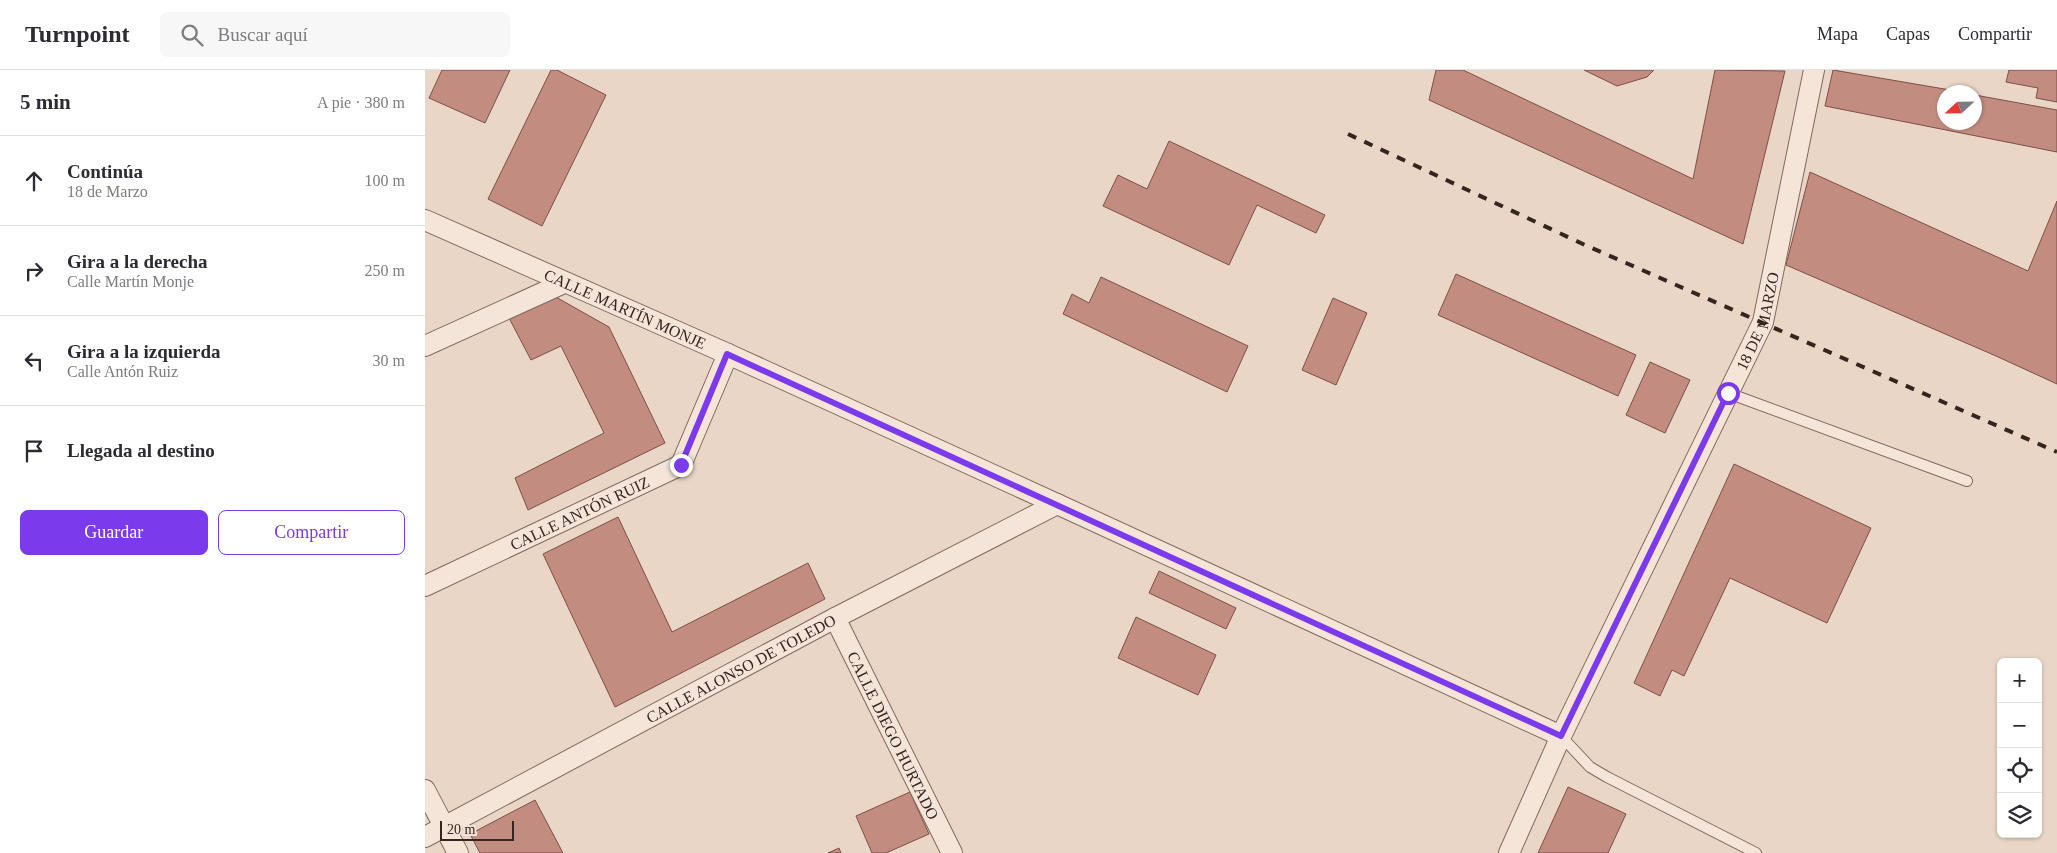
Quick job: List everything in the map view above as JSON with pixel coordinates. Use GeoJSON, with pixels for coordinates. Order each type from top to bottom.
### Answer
{"type":"FeatureCollection","features":[{"type":"Feature","properties":{"kind":"street","name":"18 DE MARZO"},"geometry":{"type":"LineString","coordinates":[[1509,853],[1561,736],[1763,322],[1814,70]]}},
{"type":"Feature","properties":{"kind":"street","name":"CALLE MARTÍN MONJE"},"geometry":{"type":"LineString","coordinates":[[425,220],[727,354],[1561,736]]}},
{"type":"Feature","properties":{"kind":"street"},"geometry":{"type":"LineString","coordinates":[[425,346],[564,282]]}},
{"type":"Feature","properties":{"kind":"street","name":"CALLE ANTÓN RUIZ"},"geometry":{"type":"LineString","coordinates":[[425,586],[681,465],[727,354]]}},
{"type":"Feature","properties":{"kind":"street","name":"CALLE ALONSO DE TOLEDO"},"geometry":{"type":"LineString","coordinates":[[425,837],[835,618],[1057,504]]}},
{"type":"Feature","properties":{"kind":"street","name":"CALLE DIEGO HURTADO"},"geometry":{"type":"LineString","coordinates":[[835,618],[952,853]]}},
{"type":"Feature","properties":{"kind":"street"},"geometry":{"type":"LineString","coordinates":[[425,790],[458,853]]}},
{"type":"Feature","properties":{"kind":"lane"},"geometry":{"type":"LineString","coordinates":[[1728,393],[1967,482]]}},
{"type":"Feature","properties":{"kind":"lane"},"geometry":{"type":"LineString","coordinates":[[1561,736],[1591,767],[1607,777],[1756,853]]}},
{"type":"Feature","properties":{"kind":"building"},"geometry":{"type":"Polygon","coordinates":[[[442,70],[510,70],[485,123],[429,98],[442,70]]]}},
{"type":"Feature","properties":{"kind":"building"},"geometry":{"type":"Polygon","coordinates":[[[551,70],[557,70],[606,95],[542,226],[488,199],[551,70]]]}},
{"type":"Feature","properties":{"kind":"building"},"geometry":{"type":"Polygon","coordinates":[[[1436,70],[1463,70],[1693,179],[1715,70],[1785,71],[1743,244],[1429,100],[1436,70]]]}},
{"type":"Feature","properties":{"kind":"building"},"geometry":{"type":"Polygon","coordinates":[[[1584,70],[1654,70],[1647,77],[1617,86],[1584,70]]]}},
{"type":"Feature","properties":{"kind":"building"},"geometry":{"type":"Polygon","coordinates":[[[1833,70],[1937,88],[1937,128],[1825,106],[1833,70]]]}},
{"type":"Feature","properties":{"kind":"building"},"geometry":{"type":"Polygon","coordinates":[[[2009,70],[2057,70],[2057,102],[2036,98],[2038,88],[2006,82],[2009,70]]]}},
{"type":"Feature","properties":{"kind":"building"},"geometry":{"type":"Polygon","coordinates":[[[1982,96],[2057,110],[2057,152],[1946,130],[1982,130],[1982,96]]]}},
{"type":"Feature","properties":{"kind":"building"},"geometry":{"type":"Polygon","coordinates":[[[1169,141],[1325,215],[1316,233],[1257,205],[1229,265],[1103,206],[1118,175],[1147,189],[1169,141]]]}},
{"type":"Feature","properties":{"kind":"building"},"geometry":{"type":"Polygon","coordinates":[[[1810,172],[2028,271],[2057,201],[2057,384],[1786,265],[1810,172]]]}},
{"type":"Feature","properties":{"kind":"building"},"geometry":{"type":"Polygon","coordinates":[[[1456,274],[1636,355],[1618,396],[1438,315],[1456,274]]]}},
{"type":"Feature","properties":{"kind":"building"},"geometry":{"type":"Polygon","coordinates":[[[1101,277],[1248,346],[1227,392],[1063,314],[1072,294],[1089,303],[1101,277]]]}},
{"type":"Feature","properties":{"kind":"building"},"geometry":{"type":"Polygon","coordinates":[[[554,296],[609,327],[665,443],[528,510],[515,478],[604,433],[561,346],[531,360],[509,318],[554,296]]]}},
{"type":"Feature","properties":{"kind":"building"},"geometry":{"type":"Polygon","coordinates":[[[1333,298],[1367,313],[1336,385],[1302,370],[1333,298]]]}},
{"type":"Feature","properties":{"kind":"building"},"geometry":{"type":"Polygon","coordinates":[[[1650,362],[1690,380],[1665,433],[1626,415],[1650,362]]]}},
{"type":"Feature","properties":{"kind":"building"},"geometry":{"type":"Polygon","coordinates":[[[1734,464],[1871,528],[1827,623],[1730,578],[1684,676],[1672,670],[1660,696],[1634,683],[1734,464]]]}},
{"type":"Feature","properties":{"kind":"building"},"geometry":{"type":"Polygon","coordinates":[[[618,517],[672,632],[808,563],[825,599],[615,707],[543,554],[618,517]]]}},
{"type":"Feature","properties":{"kind":"building"},"geometry":{"type":"Polygon","coordinates":[[[1159,571],[1236,608],[1226,629],[1149,593],[1159,571]]]}},
{"type":"Feature","properties":{"kind":"building"},"geometry":{"type":"Polygon","coordinates":[[[1136,617],[1216,655],[1198,695],[1118,658],[1136,617]]]}},
{"type":"Feature","properties":{"kind":"building"},"geometry":{"type":"Polygon","coordinates":[[[1568,787],[1626,814],[1608,853],[1538,853],[1568,787]]]}},
{"type":"Feature","properties":{"kind":"building"},"geometry":{"type":"Polygon","coordinates":[[[910,792],[929,834],[886,853],[872,853],[856,816],[910,792]]]}},
{"type":"Feature","properties":{"kind":"building"},"geometry":{"type":"Polygon","coordinates":[[[535,800],[563,853],[480,853],[470,834],[535,800]]]}},
{"type":"Feature","properties":{"kind":"building"},"geometry":{"type":"Polygon","coordinates":[[[839,848],[841,853],[828,853],[839,848]]]}},
{"type":"Feature","properties":{"kind":"railway"},"geometry":{"type":"LineString","coordinates":[[1348,134],[1585,245],[2057,452]]}},
{"type":"Feature","properties":{"kind":"route"},"geometry":{"type":"LineString","coordinates":[[681,465],[727,354],[1561,736],[1728,393]]}}]}
